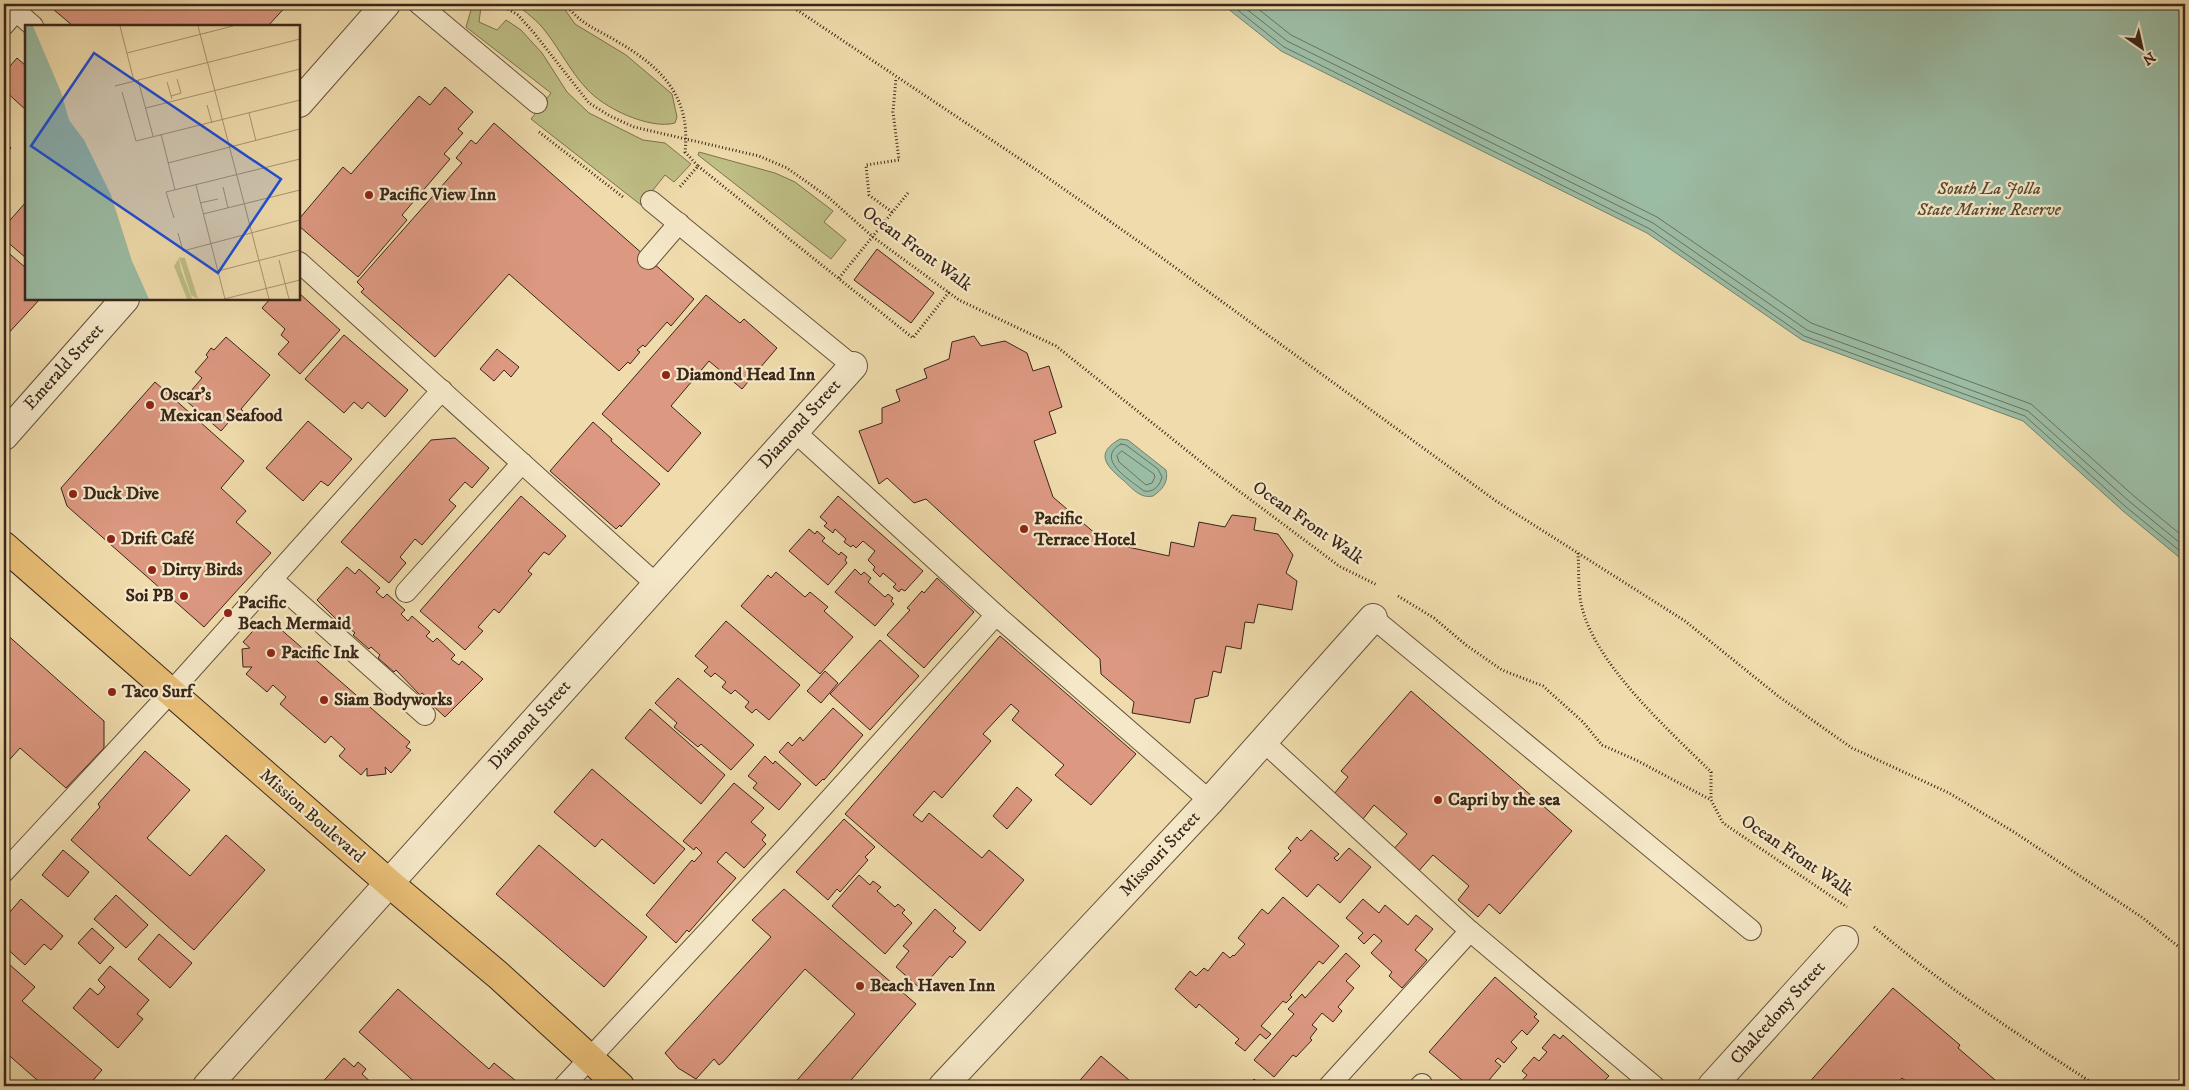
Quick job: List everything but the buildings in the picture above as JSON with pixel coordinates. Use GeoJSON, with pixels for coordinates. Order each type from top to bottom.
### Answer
{"type":"FeatureCollection","features":[{"type":"Feature","properties":{"kind":"main road","name":"Mission Boulevard"},"geometry":{"type":"LineString","coordinates":[[4,546],[389,883],[498,975],[620,1086]]}},
{"type":"Feature","properties":{"kind":"street"},"geometry":{"type":"LineString","coordinates":[[300,102],[386,4]]}},
{"type":"Feature","properties":{"kind":"street","name":"Emerald Street"},"geometry":{"type":"LineString","coordinates":[[4,436],[124,300]]}},
{"type":"Feature","properties":{"kind":"street","name":"Diamond Street"},"geometry":{"type":"LineString","coordinates":[[207,1086],[853,366]]}},
{"type":"Feature","properties":{"kind":"street","name":"Missouri Street"},"geometry":{"type":"LineString","coordinates":[[943,1086],[1210,801],[1372,618]]}},
{"type":"Feature","properties":{"kind":"street","name":"Chalcedony Street"},"geometry":{"type":"LineString","coordinates":[[1718,1084],[1844,940]]}},
{"type":"Feature","properties":{"kind":"lane"},"geometry":{"type":"LineString","coordinates":[[419,4],[537,103]]}},
{"type":"Feature","properties":{"kind":"lane"},"geometry":{"type":"LineString","coordinates":[[9,13],[31,25]]}},
{"type":"Feature","properties":{"kind":"lane"},"geometry":{"type":"LineString","coordinates":[[651,201],[853,366]]}},
{"type":"Feature","properties":{"kind":"lane"},"geometry":{"type":"LineString","coordinates":[[648,259],[679,224]]}},
{"type":"Feature","properties":{"kind":"lane"},"geometry":{"type":"LineString","coordinates":[[300,263],[656,584]]}},
{"type":"Feature","properties":{"kind":"lane"},"geometry":{"type":"LineString","coordinates":[[4,872],[170,692],[442,390]]}},
{"type":"Feature","properties":{"kind":"lane"},"geometry":{"type":"LineString","coordinates":[[794,431],[996,615],[1210,801]]}},
{"type":"Feature","properties":{"kind":"lane"},"geometry":{"type":"LineString","coordinates":[[406,592],[522,463]]}},
{"type":"Feature","properties":{"kind":"lane"},"geometry":{"type":"LineString","coordinates":[[272,579],[425,715]]}},
{"type":"Feature","properties":{"kind":"lane"},"geometry":{"type":"LineString","coordinates":[[564,1086],[588,1058],[791,842],[996,615]]}},
{"type":"Feature","properties":{"kind":"lane"},"geometry":{"type":"LineString","coordinates":[[1372,618],[1750,930]]}},
{"type":"Feature","properties":{"kind":"lane"},"geometry":{"type":"LineString","coordinates":[[1264,742],[1470,931],[1654,1086]]}},
{"type":"Feature","properties":{"kind":"lane"},"geometry":{"type":"LineString","coordinates":[[1329,1086],[1470,931]]}},
{"type":"Feature","properties":{"kind":"path","name":"Ocean Front Walk"},"geometry":{"type":"LineString","coordinates":[[499,4],[518,15],[589,103],[610,116],[634,127],[759,156],[787,168],[828,197],[873,237],[959,300],[1056,346],[1215,473],[1339,566],[1382,587]]}},
{"type":"Feature","properties":{"kind":"path"},"geometry":{"type":"LineString","coordinates":[[566,4],[578,19],[619,42],[669,83],[678,95],[687,125],[685,152],[698,166],[913,338],[949,292]]}},
{"type":"Feature","properties":{"kind":"path"},"geometry":{"type":"LineString","coordinates":[[788,4],[896,78],[1041,173],[1267,334],[1496,501],[1685,621],[1778,696],[1852,748],[1949,793],[2006,827],[2142,918],[2185,952]]}},
{"type":"Feature","properties":{"kind":"path"},"geometry":{"type":"LineString","coordinates":[[892,212],[869,195],[866,165],[899,160],[894,112],[896,78]]}},
{"type":"Feature","properties":{"kind":"path"},"geometry":{"type":"LineString","coordinates":[[536,130],[642,212],[667,182],[677,190],[698,166]]}},
{"type":"Feature","properties":{"kind":"path"},"geometry":{"type":"LineString","coordinates":[[839,278],[908,193]]}},
{"type":"Feature","properties":{"kind":"path"},"geometry":{"type":"LineString","coordinates":[[1390,591],[1434,618],[1466,645],[1502,670],[1543,686],[1583,722],[1602,745],[1636,760],[1711,800],[1711,772],[1644,704],[1598,648],[1581,603],[1578,553]]}},
{"type":"Feature","properties":{"kind":"path","name":"Ocean Front Walk"},"geometry":{"type":"LineString","coordinates":[[1711,800],[1723,823],[1848,908]]}},
{"type":"Feature","properties":{"kind":"path"},"geometry":{"type":"LineString","coordinates":[[1870,924],[1904,952],[2012,1029],[2097,1086]]}},
{"type":"Feature","properties":{"kind":"green space"},"geometry":{"type":"Polygon","coordinates":[[[515,4],[561,4],[575,24],[626,55],[672,94],[677,117],[675,123],[653,123],[628,116],[594,96],[570,68],[543,28],[515,4]]]}},
{"type":"Feature","properties":{"kind":"green space"},"geometry":{"type":"Polygon","coordinates":[[[475,7],[481,7],[479,22],[497,30],[506,20],[521,30],[542,53],[567,92],[589,113],[643,140],[665,143],[691,164],[674,182],[665,175],[641,205],[531,119],[551,93],[466,27],[471,10],[475,7]]]}},
{"type":"Feature","properties":{"kind":"green space"},"geometry":{"type":"Polygon","coordinates":[[[699,152],[775,173],[795,182],[833,211],[824,222],[846,240],[831,259],[698,155],[699,152]]]}},
{"type":"Feature","properties":{"kind":"water","name":"South La Jolla State Marine Reserve"},"geometry":{"type":"Polygon","coordinates":[[[1222,4],[2185,4],[2185,562],[2123,511],[2023,421],[1802,340],[1647,233],[1281,51],[1222,4]]]}},
{"type":"Feature","properties":{"kind":"water"},"geometry":{"type":"Polygon","coordinates":[[[1120,439],[1128,440],[1166,470],[1167,474],[1164,485],[1153,496],[1148,497],[1136,492],[1111,469],[1105,459],[1107,449],[1120,439]]]}},
{"type":"Feature","properties":{"kind":"place","name":"Pacific View Inn"},"geometry":{"type":"Point","coordinates":[369,195]}},
{"type":"Feature","properties":{"kind":"place","name":"Diamond Head Inn"},"geometry":{"type":"Point","coordinates":[666,375]}},
{"type":"Feature","properties":{"kind":"place","name":"Oscar's Mexican Seafood"},"geometry":{"type":"Point","coordinates":[150,405]}},
{"type":"Feature","properties":{"kind":"place","name":"Duck Dive"},"geometry":{"type":"Point","coordinates":[73,494]}},
{"type":"Feature","properties":{"kind":"place","name":"Pacific Terrace Hotel"},"geometry":{"type":"Point","coordinates":[1024,529]}},
{"type":"Feature","properties":{"kind":"place","name":"Drift Café"},"geometry":{"type":"Point","coordinates":[111,539]}},
{"type":"Feature","properties":{"kind":"place","name":"Dirty Birds"},"geometry":{"type":"Point","coordinates":[152,570]}},
{"type":"Feature","properties":{"kind":"place","name":"Soi PB"},"geometry":{"type":"Point","coordinates":[184,596]}},
{"type":"Feature","properties":{"kind":"place","name":"Pacific Beach Mermaid"},"geometry":{"type":"Point","coordinates":[228,613]}},
{"type":"Feature","properties":{"kind":"place","name":"Pacific Ink"},"geometry":{"type":"Point","coordinates":[271,653]}},
{"type":"Feature","properties":{"kind":"place","name":"Taco Surf"},"geometry":{"type":"Point","coordinates":[112,692]}},
{"type":"Feature","properties":{"kind":"place","name":"Siam Bodyworks"},"geometry":{"type":"Point","coordinates":[324,700]}},
{"type":"Feature","properties":{"kind":"place","name":"Capri by the sea"},"geometry":{"type":"Point","coordinates":[1438,800]}},
{"type":"Feature","properties":{"kind":"place","name":"Beach Haven Inn"},"geometry":{"type":"Point","coordinates":[860,986]}}]}
